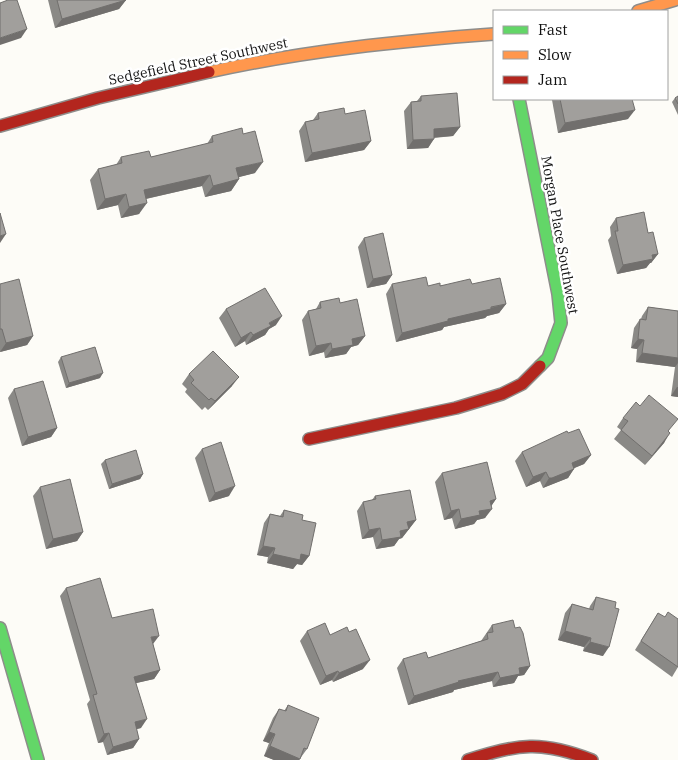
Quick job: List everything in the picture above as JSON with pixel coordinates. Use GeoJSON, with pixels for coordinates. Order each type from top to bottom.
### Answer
{"type":"FeatureCollection","features":[{"type":"Feature","properties":{"kind":"street"},"geometry":{"type":"LineString","coordinates":[[641,10],[676,0]]}},
{"type":"Feature","properties":{"kind":"street","name":"Sedgefield Street Southwest"},"geometry":{"type":"LineString","coordinates":[[0,126],[98,98],[266,60],[426,39],[493,34]]}},
{"type":"Feature","properties":{"kind":"street","name":"Morgan Place Southwest"},"geometry":{"type":"LineString","coordinates":[[309,440],[456,408],[502,394],[522,384],[548,358],[561,323],[558,294],[519,100]]}},
{"type":"Feature","properties":{"kind":"street"},"geometry":{"type":"LineString","coordinates":[[0,628],[38,760]]}},
{"type":"Feature","properties":{"kind":"street"},"geometry":{"type":"LineString","coordinates":[[468,760],[526,744],[566,748],[592,760]]}},
{"type":"Feature","properties":{"kind":"building"},"geometry":{"type":"Polygon","coordinates":[[[8,0],[17,0],[27,29],[0,38],[0,3],[8,0]]]}},
{"type":"Feature","properties":{"kind":"building"},"geometry":{"type":"Polygon","coordinates":[[[57,0],[126,0],[62,19],[57,0]]]}},
{"type":"Feature","properties":{"kind":"building"},"geometry":{"type":"Polygon","coordinates":[[[457,93],[460,127],[434,129],[434,139],[413,140],[411,102],[421,101],[421,96],[457,93]]]}},
{"type":"Feature","properties":{"kind":"building"},"geometry":{"type":"Polygon","coordinates":[[[560,100],[632,100],[635,110],[565,123],[560,100]]]}},
{"type":"Feature","properties":{"kind":"building"},"geometry":{"type":"Polygon","coordinates":[[[344,108],[345,114],[365,110],[371,141],[312,153],[305,122],[319,119],[318,113],[344,108]]]}},
{"type":"Feature","properties":{"kind":"building"},"geometry":{"type":"Polygon","coordinates":[[[242,128],[243,134],[255,131],[263,162],[236,168],[239,179],[213,186],[210,175],[144,190],[147,203],[129,207],[126,194],[105,199],[98,169],[122,163],[121,157],[149,151],[151,157],[213,142],[212,136],[242,128]]]}},
{"type":"Feature","properties":{"kind":"building"},"geometry":{"type":"Polygon","coordinates":[[[644,212],[648,233],[653,232],[658,254],[652,255],[653,259],[623,265],[615,231],[618,231],[616,218],[644,212]]]}},
{"type":"Feature","properties":{"kind":"building"},"geometry":{"type":"Polygon","coordinates":[[[0,213],[6,234],[0,236],[0,213]]]}},
{"type":"Feature","properties":{"kind":"building"},"geometry":{"type":"Polygon","coordinates":[[[383,233],[392,275],[373,279],[364,238],[383,233]]]}},
{"type":"Feature","properties":{"kind":"building"},"geometry":{"type":"Polygon","coordinates":[[[426,277],[428,286],[440,283],[440,286],[470,279],[472,284],[500,278],[506,304],[402,333],[392,284],[426,277]]]}},
{"type":"Feature","properties":{"kind":"building"},"geometry":{"type":"Polygon","coordinates":[[[19,279],[33,336],[6,343],[2,329],[0,329],[0,284],[19,279]]]}},
{"type":"Feature","properties":{"kind":"building"},"geometry":{"type":"Polygon","coordinates":[[[265,288],[282,316],[269,323],[271,326],[253,335],[251,332],[241,338],[226,309],[265,288]]]}},
{"type":"Feature","properties":{"kind":"building"},"geometry":{"type":"Polygon","coordinates":[[[339,298],[340,303],[357,299],[365,336],[352,339],[353,345],[332,349],[331,343],[316,346],[308,311],[321,308],[320,302],[339,298]]]}},
{"type":"Feature","properties":{"kind":"building"},"geometry":{"type":"Polygon","coordinates":[[[648,307],[678,311],[678,358],[642,353],[644,340],[638,339],[640,319],[646,320],[648,307]]]}},
{"type":"Feature","properties":{"kind":"building"},"geometry":{"type":"Polygon","coordinates":[[[95,347],[103,373],[69,383],[61,357],[95,347]]]}},
{"type":"Feature","properties":{"kind":"building"},"geometry":{"type":"Polygon","coordinates":[[[213,351],[239,377],[215,401],[211,398],[209,400],[191,383],[194,380],[189,374],[213,351]]]}},
{"type":"Feature","properties":{"kind":"building"},"geometry":{"type":"Polygon","coordinates":[[[43,381],[57,428],[28,437],[14,389],[43,381]]]}},
{"type":"Feature","properties":{"kind":"building"},"geometry":{"type":"Polygon","coordinates":[[[649,395],[678,419],[668,431],[670,433],[652,456],[621,430],[628,421],[623,418],[636,402],[640,406],[649,395]]]}},
{"type":"Feature","properties":{"kind":"building"},"geometry":{"type":"Polygon","coordinates":[[[579,429],[591,455],[572,463],[574,469],[552,478],[549,478],[546,472],[533,477],[522,452],[567,431],[568,433],[579,429]]]}},
{"type":"Feature","properties":{"kind":"building"},"geometry":{"type":"Polygon","coordinates":[[[221,442],[235,486],[215,493],[202,449],[221,442]]]}},
{"type":"Feature","properties":{"kind":"building"},"geometry":{"type":"Polygon","coordinates":[[[136,450],[143,474],[112,484],[105,460],[136,450]]]}},
{"type":"Feature","properties":{"kind":"building"},"geometry":{"type":"Polygon","coordinates":[[[487,462],[496,499],[490,501],[492,509],[479,511],[480,515],[461,519],[459,509],[451,511],[442,473],[487,462]]]}},
{"type":"Feature","properties":{"kind":"building"},"geometry":{"type":"Polygon","coordinates":[[[70,479],[83,532],[53,539],[40,487],[70,479]]]}},
{"type":"Feature","properties":{"kind":"building"},"geometry":{"type":"Polygon","coordinates":[[[410,490],[416,520],[407,522],[409,529],[400,531],[401,537],[382,540],[380,528],[369,530],[363,502],[376,499],[375,496],[410,490]]]}},
{"type":"Feature","properties":{"kind":"building"},"geometry":{"type":"Polygon","coordinates":[[[284,510],[303,515],[302,520],[316,523],[309,556],[301,554],[300,560],[273,554],[275,548],[263,546],[270,514],[283,517],[284,510]]]}},
{"type":"Feature","properties":{"kind":"building"},"geometry":{"type":"Polygon","coordinates":[[[100,578],[112,618],[153,609],[159,636],[151,637],[160,670],[134,677],[147,719],[135,722],[139,739],[113,747],[109,733],[104,734],[93,695],[97,694],[66,588],[100,578]]]}},
{"type":"Feature","properties":{"kind":"building"},"geometry":{"type":"Polygon","coordinates":[[[596,597],[616,602],[615,608],[619,609],[609,647],[590,642],[591,638],[565,631],[572,604],[593,610],[596,597]]]}},
{"type":"Feature","properties":{"kind":"building"},"geometry":{"type":"Polygon","coordinates":[[[668,612],[678,619],[678,667],[641,641],[658,613],[665,617],[668,612]]]}},
{"type":"Feature","properties":{"kind":"building"},"geometry":{"type":"Polygon","coordinates":[[[513,620],[515,628],[520,627],[523,633],[530,666],[519,668],[520,674],[500,678],[498,672],[458,681],[414,696],[403,659],[426,652],[428,658],[488,639],[487,633],[493,632],[492,625],[513,620]]]}},
{"type":"Feature","properties":{"kind":"building"},"geometry":{"type":"Polygon","coordinates":[[[325,623],[330,635],[347,627],[349,632],[356,629],[370,660],[339,673],[338,671],[326,676],[307,631],[325,623]]]}},
{"type":"Feature","properties":{"kind":"building"},"geometry":{"type":"Polygon","coordinates":[[[288,705],[319,718],[307,749],[304,748],[300,759],[270,746],[275,734],[269,732],[279,709],[286,711],[288,705]]]}},
{"type":"Feature","properties":{"kind":"traffic: fast"},"geometry":{"type":"LineString","coordinates":[[519,100],[558,294],[561,323],[548,358],[540,366]]}},
{"type":"Feature","properties":{"kind":"traffic: fast"},"geometry":{"type":"LineString","coordinates":[[0,628],[38,760]]}},
{"type":"Feature","properties":{"kind":"traffic: slow"},"geometry":{"type":"LineString","coordinates":[[641,10],[675,0]]}},
{"type":"Feature","properties":{"kind":"traffic: slow"},"geometry":{"type":"LineString","coordinates":[[209,72],[280,58],[351,48],[493,34]]}},
{"type":"Feature","properties":{"kind":"traffic: jam"},"geometry":{"type":"LineString","coordinates":[[0,126],[98,98],[209,72]]}},
{"type":"Feature","properties":{"kind":"traffic: jam"},"geometry":{"type":"LineString","coordinates":[[309,439],[456,408],[502,394],[522,384],[540,366]]}},
{"type":"Feature","properties":{"kind":"traffic: jam"},"geometry":{"type":"LineString","coordinates":[[468,760],[502,750],[530,746],[558,749],[592,760]]}}]}
